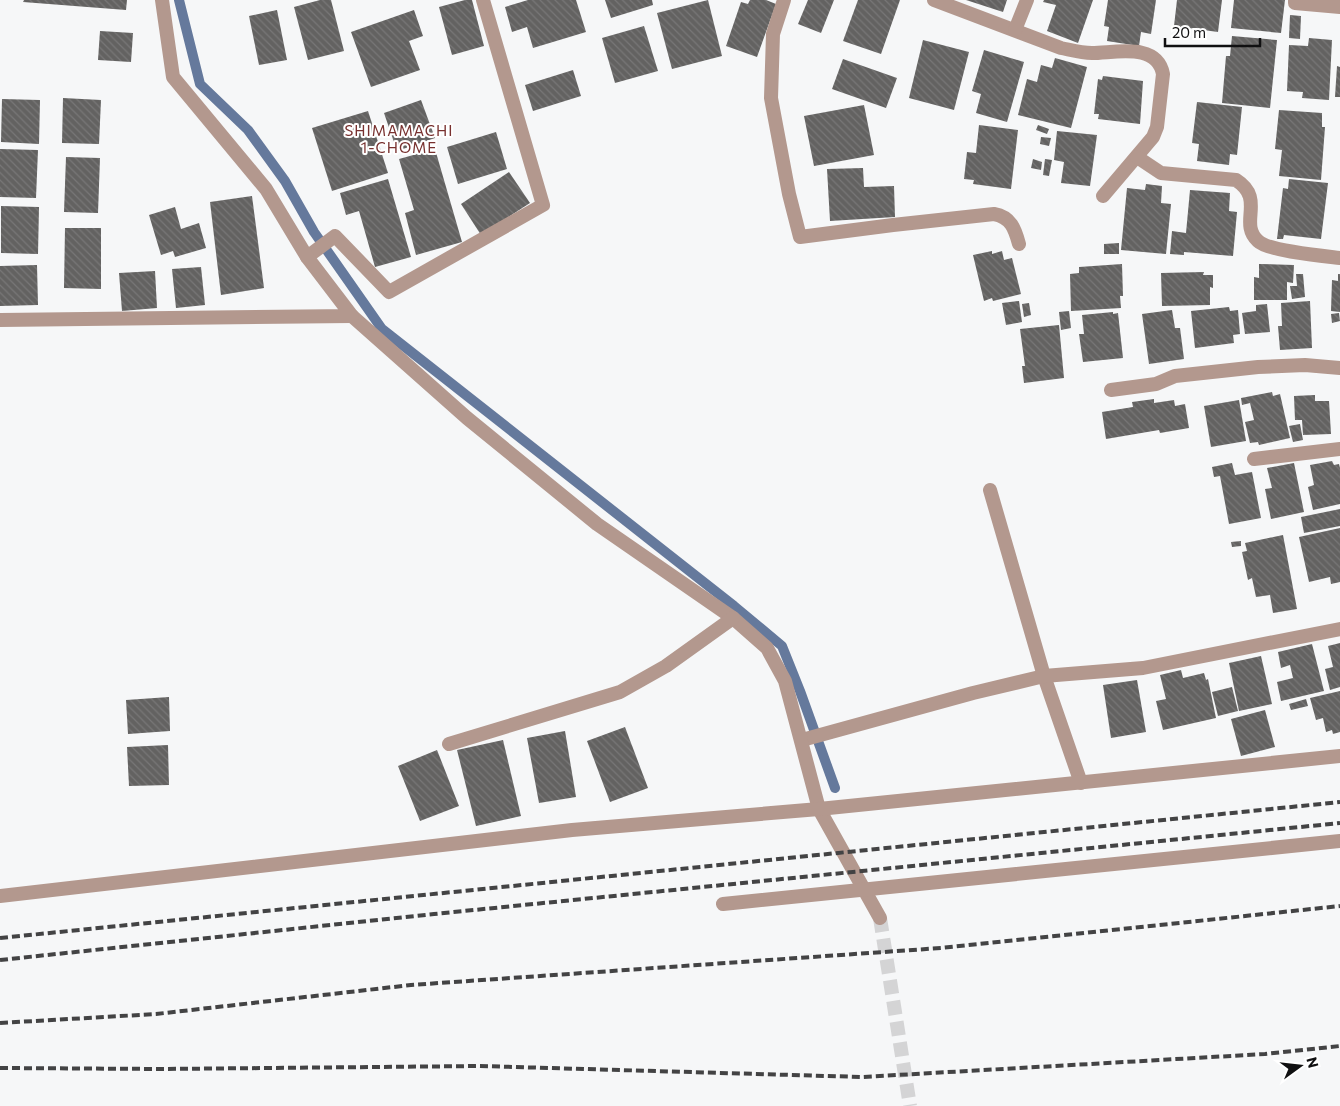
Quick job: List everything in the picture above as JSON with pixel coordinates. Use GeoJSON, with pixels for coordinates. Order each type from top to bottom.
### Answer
{"type":"FeatureCollection","features":[{"type":"Feature","properties":{"kind":"street"},"geometry":{"type":"LineString","coordinates":[[162,0],[173,77],[266,189],[307,257],[352,316],[467,418],[597,524],[734,618],[768,648],[785,682],[805,740],[819,809],[880,918]]}},
{"type":"Feature","properties":{"kind":"street"},"geometry":{"type":"LineString","coordinates":[[307,257],[335,236],[390,292],[543,205],[484,0]]}},
{"type":"Feature","properties":{"kind":"street"},"geometry":{"type":"LineString","coordinates":[[784,0],[773,34],[772,98],[789,194],[800,237],[994,214],[1001,215],[1012,223],[1019,244]]}},
{"type":"Feature","properties":{"kind":"street"},"geometry":{"type":"LineString","coordinates":[[934,0],[1061,48],[1076,52],[1092,53],[1133,51],[1153,56],[1158,61],[1162,67],[1163,74],[1157,127],[1153,137],[1103,196]]}},
{"type":"Feature","properties":{"kind":"street"},"geometry":{"type":"LineString","coordinates":[[1015,30],[1027,0]]}},
{"type":"Feature","properties":{"kind":"street"},"geometry":{"type":"LineString","coordinates":[[1295,0],[1295,3],[1340,7]]}},
{"type":"Feature","properties":{"kind":"street"},"geometry":{"type":"LineString","coordinates":[[1137,157],[1161,173],[1236,180],[1242,184],[1251,197],[1251,229],[1253,235],[1262,245],[1340,258]]}},
{"type":"Feature","properties":{"kind":"street"},"geometry":{"type":"LineString","coordinates":[[0,320],[352,316]]}},
{"type":"Feature","properties":{"kind":"street"},"geometry":{"type":"LineString","coordinates":[[1111,390],[1156,384],[1175,376],[1258,367],[1304,365],[1340,368]]}},
{"type":"Feature","properties":{"kind":"street"},"geometry":{"type":"LineString","coordinates":[[1254,459],[1340,449]]}},
{"type":"Feature","properties":{"kind":"street"},"geometry":{"type":"LineString","coordinates":[[990,490],[1044,676],[1081,783]]}},
{"type":"Feature","properties":{"kind":"street"},"geometry":{"type":"LineString","coordinates":[[449,744],[620,692],[666,666],[734,618]]}},
{"type":"Feature","properties":{"kind":"street"},"geometry":{"type":"LineString","coordinates":[[805,740],[973,693],[1044,676],[1143,668],[1340,629]]}},
{"type":"Feature","properties":{"kind":"street"},"geometry":{"type":"LineString","coordinates":[[0,896],[572,830],[819,809],[1340,756]]}},
{"type":"Feature","properties":{"kind":"street"},"geometry":{"type":"LineString","coordinates":[[723,904],[1340,841]]}},
{"type":"Feature","properties":{"kind":"building"},"geometry":{"type":"Polygon","coordinates":[[[24,0],[127,0],[126,10],[23,2],[24,0]]]}},
{"type":"Feature","properties":{"kind":"building"},"geometry":{"type":"Polygon","coordinates":[[[320,0],[331,0],[344,51],[308,60],[294,7],[320,0]]]}},
{"type":"Feature","properties":{"kind":"building"},"geometry":{"type":"Polygon","coordinates":[[[472,0],[484,46],[452,55],[439,7],[472,0]]]}},
{"type":"Feature","properties":{"kind":"building"},"geometry":{"type":"Polygon","coordinates":[[[528,0],[576,0],[586,32],[533,48],[527,27],[512,32],[505,7],[528,0]]]}},
{"type":"Feature","properties":{"kind":"building"},"geometry":{"type":"Polygon","coordinates":[[[605,0],[652,0],[653,5],[611,18],[605,0]]]}},
{"type":"Feature","properties":{"kind":"building"},"geometry":{"type":"Polygon","coordinates":[[[708,0],[722,56],[672,69],[657,13],[708,0]]]}},
{"type":"Feature","properties":{"kind":"building"},"geometry":{"type":"Polygon","coordinates":[[[750,0],[766,0],[776,4],[757,57],[726,46],[741,2],[748,4],[750,0]]]}},
{"type":"Feature","properties":{"kind":"building"},"geometry":{"type":"Polygon","coordinates":[[[808,0],[834,0],[821,33],[798,24],[808,0]]]}},
{"type":"Feature","properties":{"kind":"building"},"geometry":{"type":"Polygon","coordinates":[[[858,0],[900,0],[881,54],[843,41],[858,0]]]}},
{"type":"Feature","properties":{"kind":"building"},"geometry":{"type":"Polygon","coordinates":[[[966,0],[1007,0],[1003,12],[966,0]]]}},
{"type":"Feature","properties":{"kind":"building"},"geometry":{"type":"Polygon","coordinates":[[[1044,0],[1093,0],[1078,43],[1047,31],[1056,5],[1043,2],[1044,0]]]}},
{"type":"Feature","properties":{"kind":"building"},"geometry":{"type":"Polygon","coordinates":[[[1108,0],[1156,0],[1151,34],[1141,32],[1139,46],[1107,41],[1109,27],[1104,26],[1108,0]]]}},
{"type":"Feature","properties":{"kind":"building"},"geometry":{"type":"Polygon","coordinates":[[[1177,0],[1222,0],[1218,32],[1174,26],[1177,0]]]}},
{"type":"Feature","properties":{"kind":"building"},"geometry":{"type":"Polygon","coordinates":[[[1234,0],[1285,0],[1281,33],[1231,28],[1234,0]]]}},
{"type":"Feature","properties":{"kind":"building"},"geometry":{"type":"Polygon","coordinates":[[[277,10],[287,60],[259,65],[249,16],[277,10]]]}},
{"type":"Feature","properties":{"kind":"building"},"geometry":{"type":"Polygon","coordinates":[[[414,10],[423,36],[409,41],[420,70],[371,87],[351,32],[414,10]]]}},
{"type":"Feature","properties":{"kind":"building"},"geometry":{"type":"Polygon","coordinates":[[[1290,15],[1301,16],[1300,39],[1289,38],[1290,15]]]}},
{"type":"Feature","properties":{"kind":"building"},"geometry":{"type":"Polygon","coordinates":[[[644,26],[658,71],[615,83],[602,38],[644,26]]]}},
{"type":"Feature","properties":{"kind":"building"},"geometry":{"type":"Polygon","coordinates":[[[100,31],[133,33],[131,62],[98,60],[100,31]]]}},
{"type":"Feature","properties":{"kind":"building"},"geometry":{"type":"Polygon","coordinates":[[[1232,36],[1277,40],[1270,108],[1222,103],[1226,56],[1230,56],[1232,36]]]}},
{"type":"Feature","properties":{"kind":"building"},"geometry":{"type":"Polygon","coordinates":[[[1309,38],[1332,40],[1329,100],[1302,98],[1303,92],[1287,91],[1289,45],[1308,46],[1309,38]]]}},
{"type":"Feature","properties":{"kind":"building"},"geometry":{"type":"Polygon","coordinates":[[[923,40],[969,52],[954,110],[909,98],[923,40]]]}},
{"type":"Feature","properties":{"kind":"building"},"geometry":{"type":"Polygon","coordinates":[[[984,50],[1024,62],[1007,122],[976,113],[981,94],[972,91],[984,50]]]}},
{"type":"Feature","properties":{"kind":"building"},"geometry":{"type":"Polygon","coordinates":[[[1055,58],[1087,67],[1071,128],[1018,115],[1027,79],[1037,82],[1041,65],[1052,68],[1055,58]]]}},
{"type":"Feature","properties":{"kind":"building"},"geometry":{"type":"Polygon","coordinates":[[[843,59],[897,78],[886,108],[832,89],[843,59]]]}},
{"type":"Feature","properties":{"kind":"building"},"geometry":{"type":"Polygon","coordinates":[[[1337,66],[1340,67],[1340,97],[1335,97],[1337,66]]]}},
{"type":"Feature","properties":{"kind":"building"},"geometry":{"type":"Polygon","coordinates":[[[573,70],[581,96],[533,111],[525,85],[573,70]]]}},
{"type":"Feature","properties":{"kind":"building"},"geometry":{"type":"Polygon","coordinates":[[[1103,76],[1143,81],[1140,124],[1098,119],[1099,114],[1094,114],[1098,79],[1102,80],[1103,76]]]}},
{"type":"Feature","properties":{"kind":"building"},"geometry":{"type":"Polygon","coordinates":[[[63,98],[101,100],[99,144],[62,143],[63,98]]]}},
{"type":"Feature","properties":{"kind":"building"},"geometry":{"type":"Polygon","coordinates":[[[2,99],[40,100],[39,144],[1,142],[2,99]]]}},
{"type":"Feature","properties":{"kind":"building"},"geometry":{"type":"Polygon","coordinates":[[[421,100],[435,138],[397,151],[384,113],[421,100]]]}},
{"type":"Feature","properties":{"kind":"building"},"geometry":{"type":"Polygon","coordinates":[[[1197,102],[1242,107],[1237,155],[1230,154],[1229,165],[1197,161],[1199,144],[1192,143],[1197,102]]]}},
{"type":"Feature","properties":{"kind":"building"},"geometry":{"type":"Polygon","coordinates":[[[864,105],[874,155],[814,166],[804,116],[864,105]]]}},
{"type":"Feature","properties":{"kind":"building"},"geometry":{"type":"Polygon","coordinates":[[[1279,110],[1322,113],[1322,127],[1325,127],[1321,180],[1279,176],[1282,150],[1275,149],[1279,110]]]}},
{"type":"Feature","properties":{"kind":"building"},"geometry":{"type":"Polygon","coordinates":[[[368,111],[388,173],[332,191],[312,128],[368,111]]]}},
{"type":"Feature","properties":{"kind":"building"},"geometry":{"type":"Polygon","coordinates":[[[979,125],[1018,130],[1011,189],[973,184],[974,180],[964,179],[967,152],[976,153],[979,125]]]}},
{"type":"Feature","properties":{"kind":"building"},"geometry":{"type":"Polygon","coordinates":[[[1038,125],[1049,129],[1047,134],[1036,130],[1038,125]]]}},
{"type":"Feature","properties":{"kind":"building"},"geometry":{"type":"Polygon","coordinates":[[[1057,131],[1097,135],[1090,186],[1061,183],[1064,162],[1054,160],[1057,131]]]}},
{"type":"Feature","properties":{"kind":"building"},"geometry":{"type":"Polygon","coordinates":[[[496,132],[507,169],[458,184],[447,147],[496,132]]]}},
{"type":"Feature","properties":{"kind":"building"},"geometry":{"type":"Polygon","coordinates":[[[1041,137],[1051,138],[1049,146],[1040,144],[1041,137]]]}},
{"type":"Feature","properties":{"kind":"building"},"geometry":{"type":"Polygon","coordinates":[[[0,149],[38,150],[36,198],[0,197],[0,149]]]}},
{"type":"Feature","properties":{"kind":"building"},"geometry":{"type":"Polygon","coordinates":[[[435,149],[462,242],[416,255],[405,213],[414,210],[399,159],[435,149]]]}},
{"type":"Feature","properties":{"kind":"building"},"geometry":{"type":"Polygon","coordinates":[[[66,157],[100,158],[98,213],[64,212],[66,157]]]}},
{"type":"Feature","properties":{"kind":"building"},"geometry":{"type":"Polygon","coordinates":[[[1033,159],[1042,162],[1041,170],[1031,168],[1033,159]]]}},
{"type":"Feature","properties":{"kind":"building"},"geometry":{"type":"Polygon","coordinates":[[[1045,159],[1052,160],[1049,176],[1043,175],[1045,159]]]}},
{"type":"Feature","properties":{"kind":"building"},"geometry":{"type":"Polygon","coordinates":[[[863,168],[864,187],[894,186],[895,217],[830,221],[827,169],[863,168]]]}},
{"type":"Feature","properties":{"kind":"building"},"geometry":{"type":"Polygon","coordinates":[[[509,172],[530,203],[481,235],[461,204],[509,172]]]}},
{"type":"Feature","properties":{"kind":"building"},"geometry":{"type":"Polygon","coordinates":[[[388,179],[411,257],[375,267],[359,211],[346,215],[340,193],[388,179]]]}},
{"type":"Feature","properties":{"kind":"building"},"geometry":{"type":"Polygon","coordinates":[[[1289,179],[1328,183],[1321,239],[1284,235],[1283,239],[1277,239],[1283,188],[1288,189],[1289,179]]]}},
{"type":"Feature","properties":{"kind":"building"},"geometry":{"type":"Polygon","coordinates":[[[1146,184],[1162,186],[1161,203],[1171,204],[1166,254],[1121,250],[1127,188],[1145,190],[1146,184]]]}},
{"type":"Feature","properties":{"kind":"building"},"geometry":{"type":"Polygon","coordinates":[[[1190,190],[1230,193],[1229,211],[1237,212],[1233,256],[1184,252],[1184,255],[1170,254],[1172,231],[1186,233],[1190,190]]]}},
{"type":"Feature","properties":{"kind":"building"},"geometry":{"type":"Polygon","coordinates":[[[252,196],[264,288],[221,295],[210,202],[252,196]]]}},
{"type":"Feature","properties":{"kind":"building"},"geometry":{"type":"Polygon","coordinates":[[[1,206],[39,207],[38,254],[1,253],[1,206]]]}},
{"type":"Feature","properties":{"kind":"building"},"geometry":{"type":"Polygon","coordinates":[[[175,207],[181,229],[199,223],[206,248],[175,257],[173,251],[161,255],[149,215],[175,207]]]}},
{"type":"Feature","properties":{"kind":"building"},"geometry":{"type":"Polygon","coordinates":[[[65,228],[101,228],[101,289],[64,288],[65,228]]]}},
{"type":"Feature","properties":{"kind":"building"},"geometry":{"type":"Polygon","coordinates":[[[1119,243],[1119,254],[1104,254],[1104,244],[1119,243]]]}},
{"type":"Feature","properties":{"kind":"building"},"geometry":{"type":"Polygon","coordinates":[[[992,251],[992,254],[1002,251],[1004,260],[1012,258],[1021,294],[993,301],[992,298],[984,301],[973,255],[992,251]]]}},
{"type":"Feature","properties":{"kind":"building"},"geometry":{"type":"Polygon","coordinates":[[[1122,264],[1123,296],[1120,296],[1121,308],[1071,311],[1070,274],[1079,273],[1079,267],[1122,264]]]}},
{"type":"Feature","properties":{"kind":"building"},"geometry":{"type":"Polygon","coordinates":[[[1259,264],[1294,265],[1293,283],[1287,282],[1287,300],[1254,300],[1254,277],[1259,278],[1259,264]]]}},
{"type":"Feature","properties":{"kind":"building"},"geometry":{"type":"Polygon","coordinates":[[[37,265],[38,305],[0,306],[0,266],[37,265]]]}},
{"type":"Feature","properties":{"kind":"building"},"geometry":{"type":"Polygon","coordinates":[[[201,267],[205,305],[176,308],[172,269],[201,267]]]}},
{"type":"Feature","properties":{"kind":"building"},"geometry":{"type":"Polygon","coordinates":[[[155,271],[157,308],[122,311],[119,273],[155,271]]]}},
{"type":"Feature","properties":{"kind":"building"},"geometry":{"type":"Polygon","coordinates":[[[1204,272],[1203,275],[1213,275],[1213,288],[1210,287],[1210,305],[1162,306],[1161,273],[1204,272]]]}},
{"type":"Feature","properties":{"kind":"building"},"geometry":{"type":"Polygon","coordinates":[[[1296,274],[1303,274],[1305,297],[1292,299],[1290,286],[1297,286],[1296,274]]]}},
{"type":"Feature","properties":{"kind":"building"},"geometry":{"type":"Polygon","coordinates":[[[1338,274],[1340,274],[1340,312],[1331,311],[1332,280],[1338,281],[1338,274]]]}},
{"type":"Feature","properties":{"kind":"building"},"geometry":{"type":"Polygon","coordinates":[[[1019,301],[1022,322],[1006,325],[1002,303],[1019,301]]]}},
{"type":"Feature","properties":{"kind":"building"},"geometry":{"type":"Polygon","coordinates":[[[1310,301],[1312,348],[1280,350],[1278,326],[1282,326],[1281,303],[1310,301]]]}},
{"type":"Feature","properties":{"kind":"building"},"geometry":{"type":"Polygon","coordinates":[[[1029,303],[1031,315],[1024,317],[1022,304],[1029,303]]]}},
{"type":"Feature","properties":{"kind":"building"},"geometry":{"type":"Polygon","coordinates":[[[1267,304],[1270,332],[1245,334],[1242,313],[1256,311],[1256,305],[1267,304]]]}},
{"type":"Feature","properties":{"kind":"building"},"geometry":{"type":"Polygon","coordinates":[[[1229,307],[1230,311],[1238,310],[1240,334],[1233,335],[1234,343],[1195,348],[1191,311],[1229,307]]]}},
{"type":"Feature","properties":{"kind":"building"},"geometry":{"type":"Polygon","coordinates":[[[1172,310],[1175,328],[1180,328],[1184,359],[1149,364],[1142,314],[1172,310]]]}},
{"type":"Feature","properties":{"kind":"building"},"geometry":{"type":"Polygon","coordinates":[[[1069,311],[1071,328],[1061,330],[1059,312],[1069,311]]]}},
{"type":"Feature","properties":{"kind":"building"},"geometry":{"type":"Polygon","coordinates":[[[1113,312],[1113,314],[1118,313],[1123,358],[1083,362],[1079,334],[1084,334],[1082,315],[1113,312]]]}},
{"type":"Feature","properties":{"kind":"building"},"geometry":{"type":"Polygon","coordinates":[[[1339,313],[1340,321],[1332,323],[1331,314],[1339,313]]]}},
{"type":"Feature","properties":{"kind":"building"},"geometry":{"type":"Polygon","coordinates":[[[1059,325],[1064,378],[1024,383],[1022,366],[1025,366],[1020,329],[1059,325]]]}},
{"type":"Feature","properties":{"kind":"building"},"geometry":{"type":"Polygon","coordinates":[[[1272,392],[1273,396],[1280,394],[1290,438],[1259,445],[1258,442],[1250,443],[1245,422],[1254,420],[1250,403],[1242,405],[1241,398],[1272,392]]]}},
{"type":"Feature","properties":{"kind":"building"},"geometry":{"type":"Polygon","coordinates":[[[1315,395],[1315,401],[1329,401],[1331,434],[1303,435],[1302,420],[1295,420],[1294,396],[1315,395]]]}},
{"type":"Feature","properties":{"kind":"building"},"geometry":{"type":"Polygon","coordinates":[[[1154,399],[1154,403],[1174,400],[1175,406],[1185,404],[1189,428],[1160,433],[1159,430],[1106,439],[1102,412],[1133,407],[1132,402],[1154,399]]]}},
{"type":"Feature","properties":{"kind":"building"},"geometry":{"type":"Polygon","coordinates":[[[1239,400],[1246,441],[1211,447],[1204,406],[1239,400]]]}},
{"type":"Feature","properties":{"kind":"building"},"geometry":{"type":"Polygon","coordinates":[[[1300,424],[1303,440],[1293,442],[1289,426],[1300,424]]]}},
{"type":"Feature","properties":{"kind":"building"},"geometry":{"type":"Polygon","coordinates":[[[1332,461],[1334,465],[1339,464],[1340,468],[1340,504],[1313,510],[1308,487],[1314,485],[1310,465],[1332,461]]]}},
{"type":"Feature","properties":{"kind":"building"},"geometry":{"type":"Polygon","coordinates":[[[1232,463],[1235,475],[1252,472],[1261,518],[1229,524],[1220,476],[1214,477],[1212,467],[1232,463]]]}},
{"type":"Feature","properties":{"kind":"building"},"geometry":{"type":"Polygon","coordinates":[[[1294,463],[1304,512],[1271,519],[1265,489],[1272,488],[1267,468],[1294,463]]]}},
{"type":"Feature","properties":{"kind":"building"},"geometry":{"type":"Polygon","coordinates":[[[1340,509],[1340,526],[1304,533],[1301,517],[1340,509]]]}},
{"type":"Feature","properties":{"kind":"building"},"geometry":{"type":"Polygon","coordinates":[[[1340,528],[1340,582],[1331,584],[1330,577],[1309,582],[1299,537],[1340,528]]]}},
{"type":"Feature","properties":{"kind":"building"},"geometry":{"type":"Polygon","coordinates":[[[1283,535],[1297,609],[1273,613],[1270,595],[1256,597],[1252,578],[1248,580],[1242,552],[1247,551],[1245,543],[1283,535]]]}},
{"type":"Feature","properties":{"kind":"building"},"geometry":{"type":"Polygon","coordinates":[[[1241,541],[1241,546],[1232,547],[1231,542],[1241,541]]]}},
{"type":"Feature","properties":{"kind":"building"},"geometry":{"type":"Polygon","coordinates":[[[1340,643],[1340,687],[1330,690],[1325,669],[1333,667],[1328,646],[1340,643]]]}},
{"type":"Feature","properties":{"kind":"building"},"geometry":{"type":"Polygon","coordinates":[[[1312,644],[1324,691],[1281,701],[1277,682],[1293,678],[1290,665],[1281,668],[1278,652],[1312,644]]]}},
{"type":"Feature","properties":{"kind":"building"},"geometry":{"type":"Polygon","coordinates":[[[1261,656],[1272,704],[1239,711],[1229,663],[1261,656]]]}},
{"type":"Feature","properties":{"kind":"building"},"geometry":{"type":"Polygon","coordinates":[[[1181,670],[1183,678],[1204,673],[1206,680],[1208,679],[1216,718],[1163,730],[1156,701],[1166,699],[1160,675],[1181,670]]]}},
{"type":"Feature","properties":{"kind":"building"},"geometry":{"type":"Polygon","coordinates":[[[1137,680],[1146,732],[1111,738],[1103,685],[1137,680]]]}},
{"type":"Feature","properties":{"kind":"building"},"geometry":{"type":"Polygon","coordinates":[[[1232,687],[1238,711],[1218,716],[1212,692],[1232,687]]]}},
{"type":"Feature","properties":{"kind":"building"},"geometry":{"type":"Polygon","coordinates":[[[1340,691],[1340,732],[1333,734],[1332,730],[1326,732],[1323,718],[1316,720],[1310,698],[1340,691]]]}},
{"type":"Feature","properties":{"kind":"building"},"geometry":{"type":"Polygon","coordinates":[[[169,697],[170,731],[128,734],[126,700],[169,697]]]}},
{"type":"Feature","properties":{"kind":"building"},"geometry":{"type":"Polygon","coordinates":[[[1306,699],[1308,706],[1291,710],[1289,704],[1306,699]]]}},
{"type":"Feature","properties":{"kind":"building"},"geometry":{"type":"Polygon","coordinates":[[[1265,710],[1275,747],[1241,756],[1231,719],[1265,710]]]}},
{"type":"Feature","properties":{"kind":"building"},"geometry":{"type":"Polygon","coordinates":[[[625,727],[648,788],[610,802],[587,741],[625,727]]]}},
{"type":"Feature","properties":{"kind":"building"},"geometry":{"type":"Polygon","coordinates":[[[565,731],[576,797],[539,803],[527,738],[565,731]]]}},
{"type":"Feature","properties":{"kind":"building"},"geometry":{"type":"Polygon","coordinates":[[[503,740],[521,816],[476,826],[457,750],[503,740]]]}},
{"type":"Feature","properties":{"kind":"building"},"geometry":{"type":"Polygon","coordinates":[[[168,745],[169,785],[129,786],[127,747],[168,745]]]}},
{"type":"Feature","properties":{"kind":"building"},"geometry":{"type":"Polygon","coordinates":[[[437,750],[459,806],[420,821],[398,766],[437,750]]]}},
{"type":"Feature","properties":{"kind":"waterway"},"geometry":{"type":"LineString","coordinates":[[179,0],[200,84],[248,130],[285,181],[314,232],[382,329],[734,606],[782,646],[835,788]]}},
{"type":"Feature","properties":{"kind":"tunnel"},"geometry":{"type":"LineString","coordinates":[[880,918],[910,1106]]}},
{"type":"Feature","properties":{"kind":"railway"},"geometry":{"type":"LineString","coordinates":[[0,938],[1340,802]]}},
{"type":"Feature","properties":{"kind":"railway"},"geometry":{"type":"LineString","coordinates":[[0,960],[434,914],[1340,823]]}},
{"type":"Feature","properties":{"kind":"railway"},"geometry":{"type":"LineString","coordinates":[[0,1023],[156,1014],[411,985],[941,948],[1340,906]]}},
{"type":"Feature","properties":{"kind":"railway"},"geometry":{"type":"LineString","coordinates":[[0,1068],[161,1069],[480,1066],[862,1077],[1265,1054],[1340,1046]]}},
{"type":"Feature","properties":{"kind":"district","name":"SHIMAMACHI 1-CHOME"},"geometry":{"type":"Point","coordinates":[399,140]}}]}
